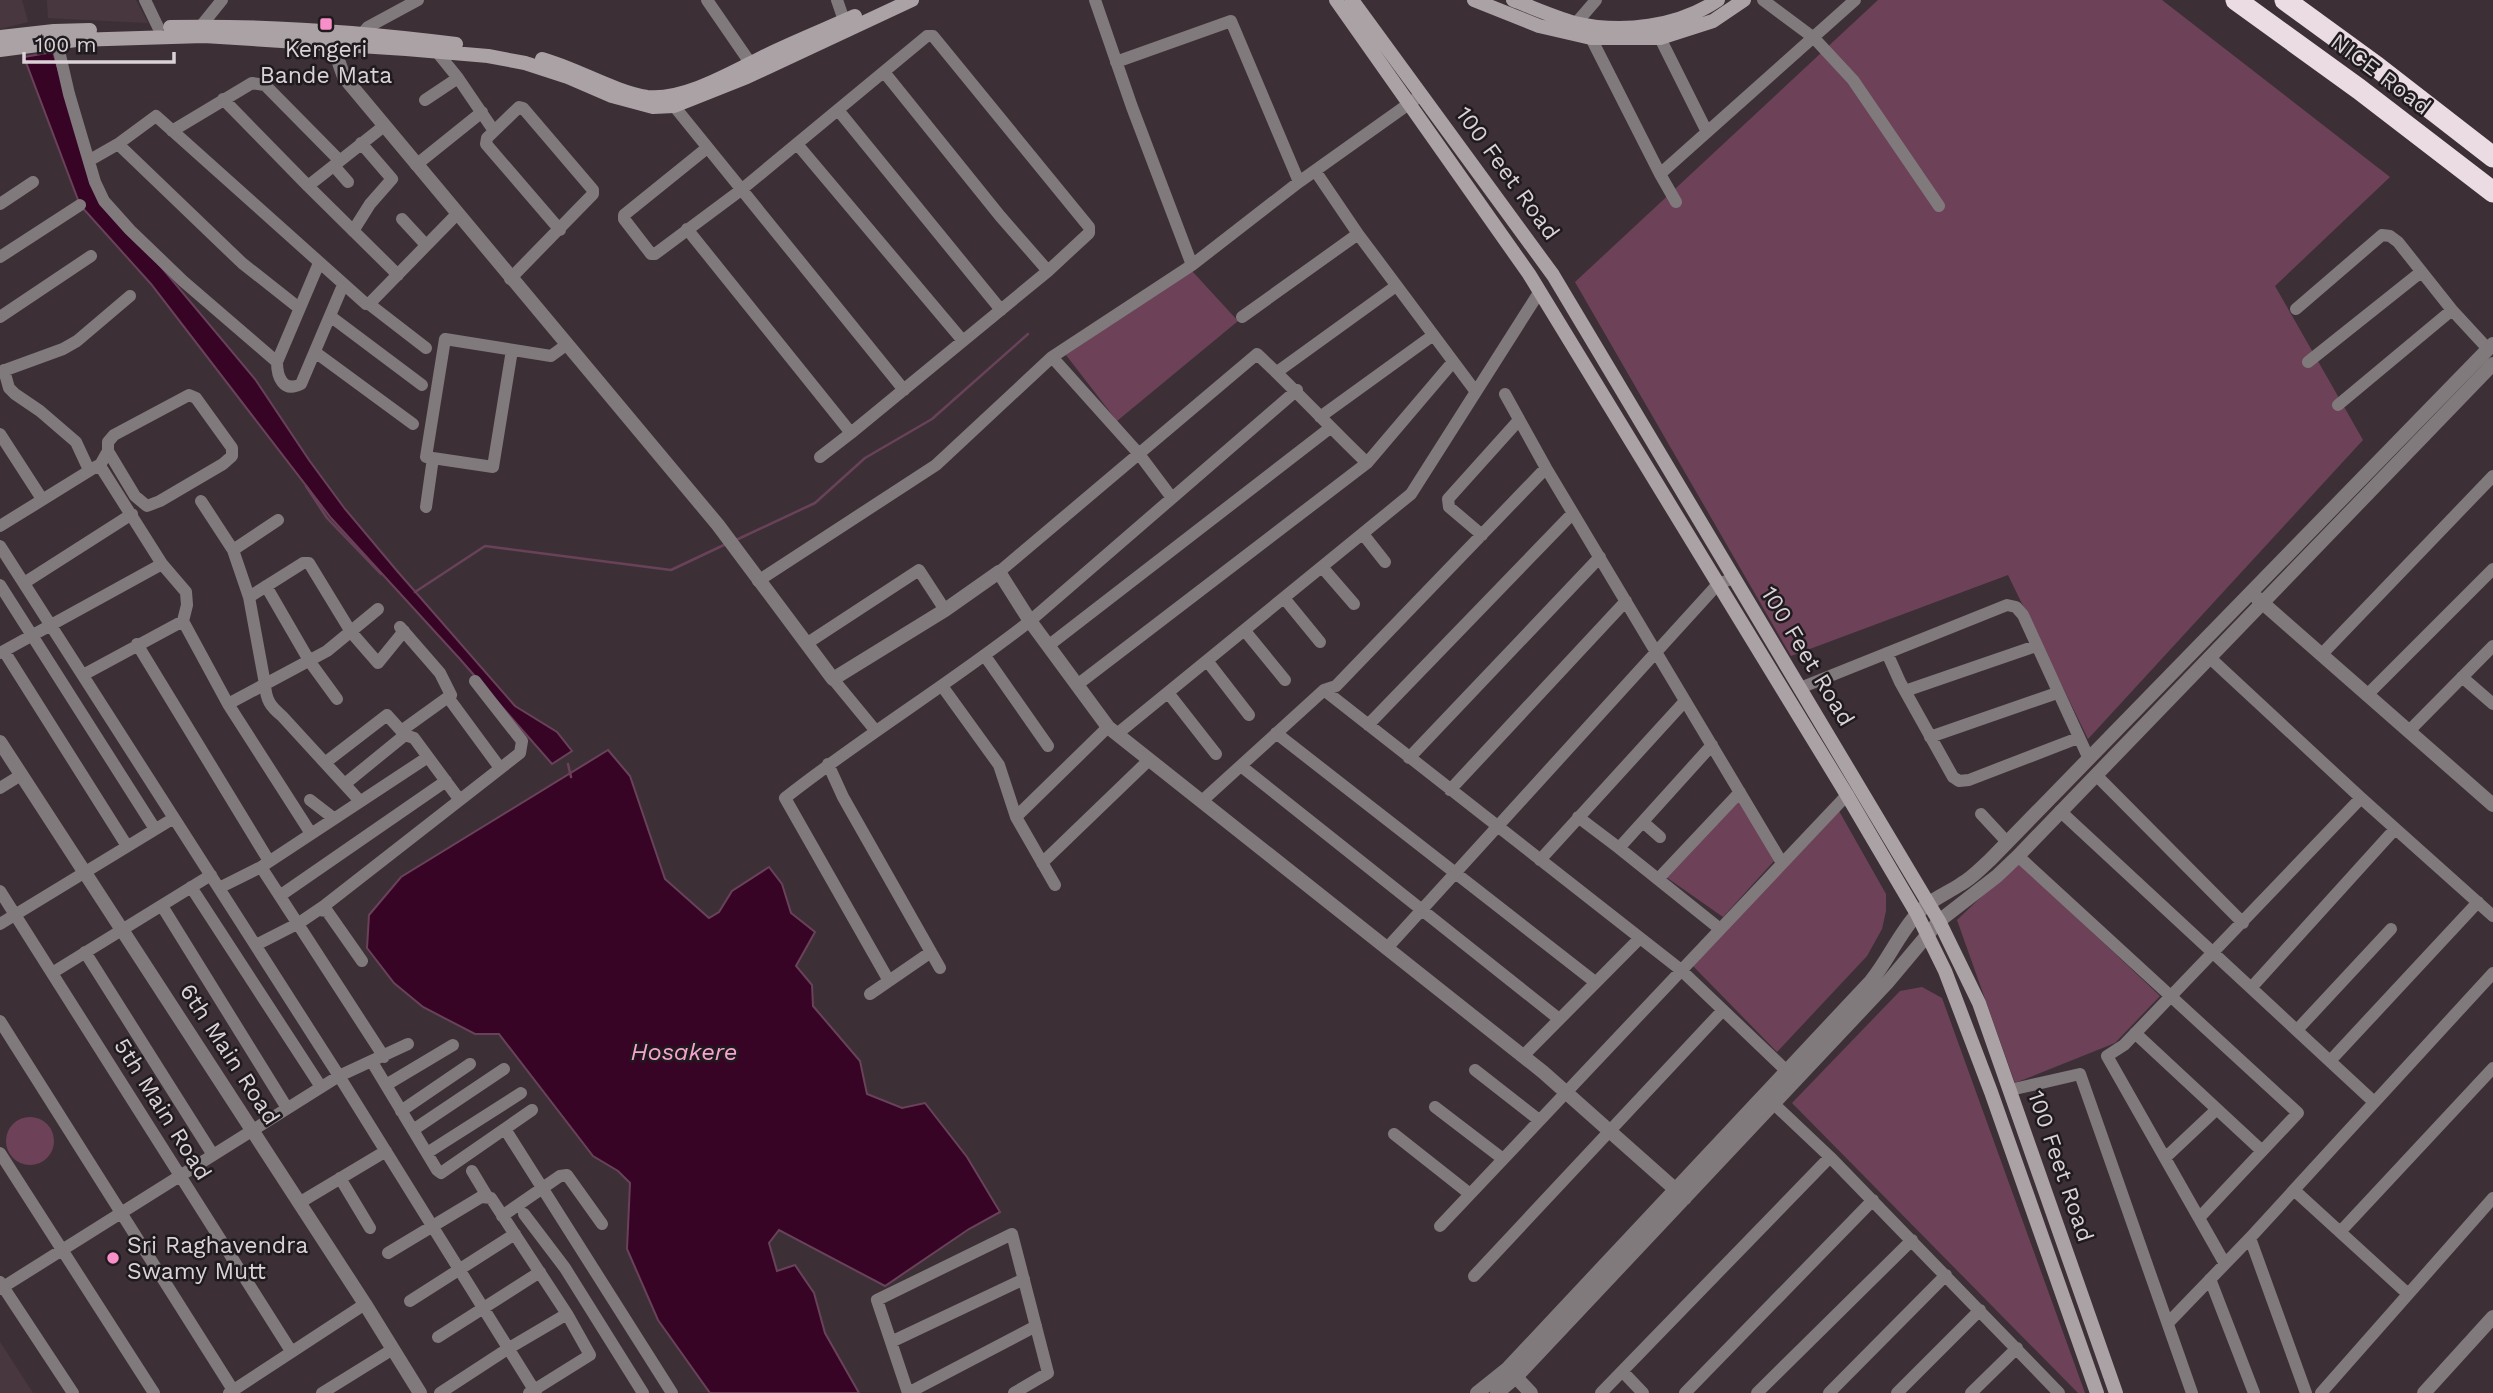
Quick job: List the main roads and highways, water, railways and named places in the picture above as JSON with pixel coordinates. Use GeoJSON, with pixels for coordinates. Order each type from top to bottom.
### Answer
{"type":"FeatureCollection","features":[{"type":"Feature","properties":{"kind":"highway","name":"NICE Road"},"geometry":{"type":"LineString","coordinates":[[2236,0],[2359,89],[2493,192]]}},
{"type":"Feature","properties":{"kind":"highway","name":"NICE Road"},"geometry":{"type":"LineString","coordinates":[[2285,0],[2493,157]]}},
{"type":"Feature","properties":{"kind":"main road"},"geometry":{"type":"LineString","coordinates":[[0,37],[17,41],[204,36],[332,43],[488,57],[525,63],[568,77],[612,96],[653,107],[674,106],[767,69],[891,0]]}},
{"type":"Feature","properties":{"kind":"main road"},"geometry":{"type":"LineString","coordinates":[[55,39],[158,27],[201,26],[255,26],[362,34],[522,53],[563,65],[647,97],[670,96],[912,0]]}},
{"type":"Feature","properties":{"kind":"main road","name":"100 Feet Road"},"geometry":{"type":"LineString","coordinates":[[1336,0],[1540,291],[1917,914],[1945,971],[1991,1092],[2097,1393]]}},
{"type":"Feature","properties":{"kind":"main road","name":"100 Feet Road"},"geometry":{"type":"LineString","coordinates":[[1352,0],[1553,275],[1939,921],[1979,1003],[2116,1393]]}},
{"type":"Feature","properties":{"kind":"main road"},"geometry":{"type":"LineString","coordinates":[[1474,0],[1539,26],[1660,38],[1713,20],[1744,0]]}},
{"type":"Feature","properties":{"kind":"main road"},"geometry":{"type":"LineString","coordinates":[[1513,0],[1572,28]]}},
{"type":"Feature","properties":{"kind":"main road"},"geometry":{"type":"LineString","coordinates":[[1591,32],[1672,22],[1718,0]]}},
{"type":"Feature","properties":{"kind":"main road"},"geometry":{"type":"LineString","coordinates":[[0,50],[17,41]]}},
{"type":"Feature","properties":{"kind":"water"},"geometry":{"type":"Polygon","coordinates":[[[53,52],[95,188],[255,379],[345,509],[398,572],[515,706],[557,732],[572,751],[552,764],[331,518],[151,284],[80,205],[24,57],[53,52]]]}},
{"type":"Feature","properties":{"kind":"water","name":"Hosakere"},"geometry":{"type":"Polygon","coordinates":[[[608,750],[630,776],[665,879],[709,918],[719,912],[732,891],[769,867],[782,884],[791,913],[815,932],[796,966],[812,985],[813,1006],[860,1061],[867,1094],[902,1108],[925,1103],[967,1157],[1000,1212],[969,1229],[885,1286],[779,1230],[769,1243],[777,1271],[795,1265],[814,1293],[825,1333],[859,1393],[710,1393],[658,1320],[627,1249],[630,1183],[618,1171],[593,1156],[499,1034],[475,1034],[423,1007],[394,983],[367,948],[369,915],[401,877],[608,750]]]}},
{"type":"Feature","properties":{"kind":"waterway"},"geometry":{"type":"LineString","coordinates":[[736,540],[815,503],[865,458],[932,419],[1028,334]]}},
{"type":"Feature","properties":{"kind":"waterway"},"geometry":{"type":"LineString","coordinates":[[306,486],[327,518],[381,574]]}},
{"type":"Feature","properties":{"kind":"waterway"},"geometry":{"type":"LineString","coordinates":[[415,592],[485,546],[671,570],[726,544]]}},
{"type":"Feature","properties":{"kind":"waterway"},"geometry":{"type":"LineString","coordinates":[[568,764],[571,777]]}},
{"type":"Feature","properties":{"kind":"place","name":"Kengeri Bande Mata"},"geometry":{"type":"Point","coordinates":[326,24]}},
{"type":"Feature","properties":{"kind":"place","name":"Sri Raghavendra Swamy Mutt"},"geometry":{"type":"Point","coordinates":[113,1258]}}]}
